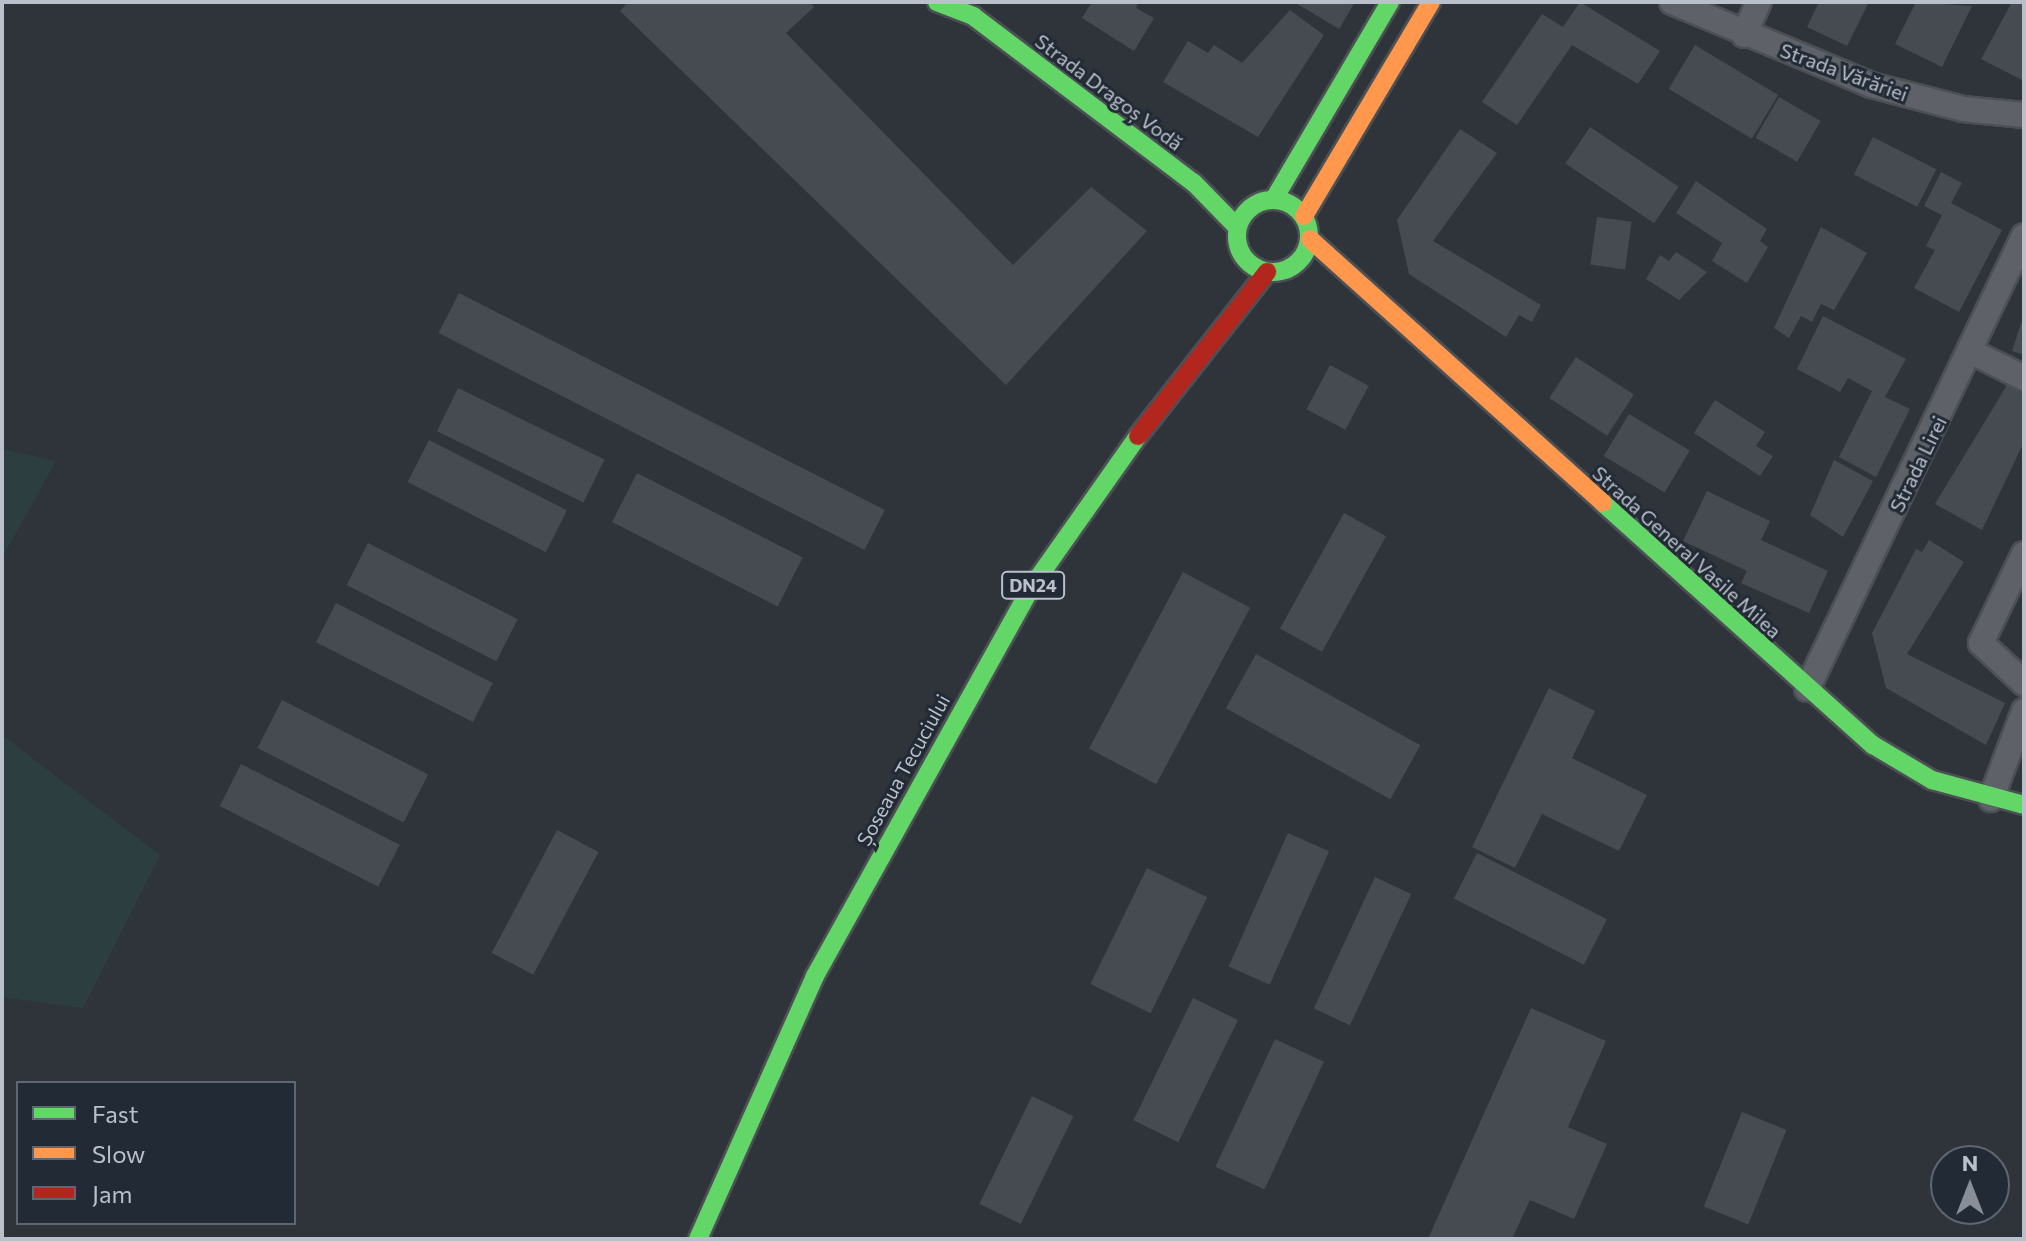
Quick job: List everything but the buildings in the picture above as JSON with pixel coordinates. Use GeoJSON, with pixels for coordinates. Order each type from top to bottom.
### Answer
{"type":"FeatureCollection","features":[{"type":"Feature","properties":{"kind":"main road","name":"Strada Dragoș Vodă"},"geometry":{"type":"LineString","coordinates":[[937,2],[976,9],[1194,183],[1237,227]]}},
{"type":"Feature","properties":{"kind":"main road"},"geometry":{"type":"LineString","coordinates":[[1390,2],[1274,199],[1251,207],[1237,227],[1246,261],[1267,272],[1297,263],[1310,239],[1304,216],[1431,2]]}},
{"type":"Feature","properties":{"kind":"main road","name":"Strada Dragoș Vodă"},"geometry":{"type":"LineString","coordinates":[[1194,183],[1251,207]]}},
{"type":"Feature","properties":{"kind":"main road"},"geometry":{"type":"LineString","coordinates":[[1274,199],[1304,216]]}},
{"type":"Feature","properties":{"kind":"main road","name":"Strada General Vasile Milea"},"geometry":{"type":"LineString","coordinates":[[1310,239],[1350,282],[1807,689],[1904,767],[1991,799],[2024,805]]}},
{"type":"Feature","properties":{"kind":"main road","name":"Șoseaua Tecuciului"},"geometry":{"type":"LineString","coordinates":[[1198,351],[1246,261]]}},
{"type":"Feature","properties":{"kind":"main road","name":"Strada General Vasile Milea"},"geometry":{"type":"LineString","coordinates":[[1297,263],[1350,282]]}},
{"type":"Feature","properties":{"kind":"main road","name":"Șoseaua Tecuciului"},"geometry":{"type":"LineString","coordinates":[[698,1239],[815,976],[1033,585],[1198,351],[1267,272]]}},
{"type":"Feature","properties":{"kind":"street","name":"Strada Vărăriei"},"geometry":{"type":"LineString","coordinates":[[1672,2],[1744,35],[1930,102],[2024,115]]}},
{"type":"Feature","properties":{"kind":"street"},"geometry":{"type":"LineString","coordinates":[[1744,35],[1759,2]]}},
{"type":"Feature","properties":{"kind":"street","name":"Strada Lirei"},"geometry":{"type":"LineString","coordinates":[[1807,689],[1972,352],[2024,236]]}},
{"type":"Feature","properties":{"kind":"street"},"geometry":{"type":"LineString","coordinates":[[1972,352],[2024,378]]}},
{"type":"Feature","properties":{"kind":"street"},"geometry":{"type":"LineString","coordinates":[[2024,554],[1981,643],[2024,683]]}},
{"type":"Feature","properties":{"kind":"street"},"geometry":{"type":"LineString","coordinates":[[1991,799],[2024,711]]}},
{"type":"Feature","properties":{"kind":"shaded area"},"geometry":{"type":"Polygon","coordinates":[[[2,449],[56,461],[2,558],[2,449]]]}},
{"type":"Feature","properties":{"kind":"shaded area"},"geometry":{"type":"Polygon","coordinates":[[[2,735],[160,855],[83,1008],[2,997],[2,735]]]}},
{"type":"Feature","properties":{"kind":"traffic: fast"},"geometry":{"type":"LineString","coordinates":[[937,2],[973,16],[1194,183],[1237,227]]}},
{"type":"Feature","properties":{"kind":"traffic: fast"},"geometry":{"type":"LineString","coordinates":[[1274,199],[1390,2]]}},
{"type":"Feature","properties":{"kind":"traffic: fast"},"geometry":{"type":"LineString","coordinates":[[1280,200],[1299,210],[1307,222],[1309,236],[1307,250],[1299,262],[1287,270],[1266,272],[1247,262],[1239,250],[1237,229],[1247,210],[1259,202],[1280,200]]}},
{"type":"Feature","properties":{"kind":"traffic: fast"},"geometry":{"type":"LineString","coordinates":[[698,1239],[815,976],[1033,585],[1138,436]]}},
{"type":"Feature","properties":{"kind":"traffic: fast"},"geometry":{"type":"LineString","coordinates":[[1603,503],[1873,745],[1932,780],[2024,805]]}},
{"type":"Feature","properties":{"kind":"traffic: slow"},"geometry":{"type":"LineString","coordinates":[[1304,216],[1431,2]]}},
{"type":"Feature","properties":{"kind":"traffic: slow"},"geometry":{"type":"LineString","coordinates":[[1310,239],[1603,503]]}},
{"type":"Feature","properties":{"kind":"traffic: jam"},"geometry":{"type":"LineString","coordinates":[[1138,436],[1267,272]]}}]}
